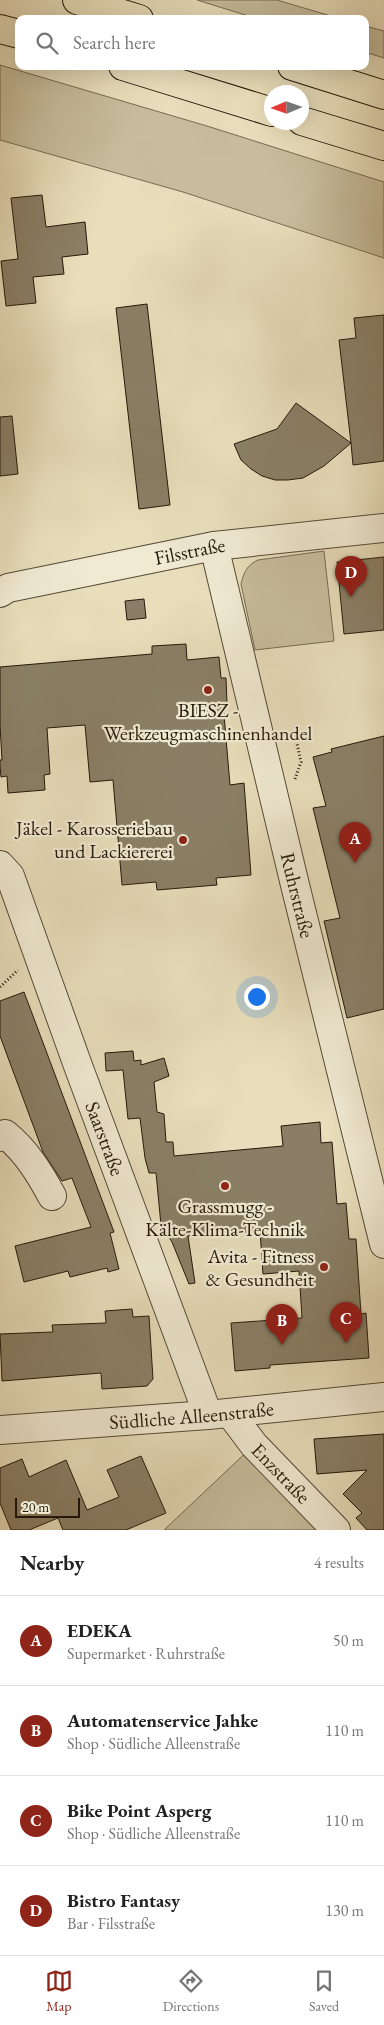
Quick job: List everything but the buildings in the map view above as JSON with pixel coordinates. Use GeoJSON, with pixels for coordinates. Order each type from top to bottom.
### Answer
{"type":"FeatureCollection","features":[{"type":"Feature","properties":{"kind":"highway"},"geometry":{"type":"LineString","coordinates":[[76,0],[126,15]]}},
{"type":"Feature","properties":{"kind":"highway"},"geometry":{"type":"LineString","coordinates":[[0,29],[15,33]]}},
{"type":"Feature","properties":{"kind":"highway"},"geometry":{"type":"LineString","coordinates":[[137,70],[264,110]]}},
{"type":"Feature","properties":{"kind":"highway"},"geometry":{"type":"LineString","coordinates":[[305,70],[384,95]]}},
{"type":"Feature","properties":{"kind":"highway"},"geometry":{"type":"LineString","coordinates":[[309,123],[384,146]]}},
{"type":"Feature","properties":{"kind":"street","name":"Filsstraße"},"geometry":{"type":"LineString","coordinates":[[0,593],[8,588],[214,546],[384,528]]}},
{"type":"Feature","properties":{"kind":"street","name":"Ruhrstraße"},"geometry":{"type":"LineString","coordinates":[[214,546],[286,886],[384,1244]]}},
{"type":"Feature","properties":{"kind":"street","name":"Saarstraße"},"geometry":{"type":"LineString","coordinates":[[0,847],[5,871],[77,1063],[219,1414]]}},
{"type":"Feature","properties":{"kind":"street"},"geometry":{"type":"LineString","coordinates":[[2,1130],[17,1144],[38,1169],[52,1196]]}},
{"type":"Feature","properties":{"kind":"street","name":"Südliche Alleenstraße"},"geometry":{"type":"LineString","coordinates":[[0,1430],[219,1414],[384,1397]]}},
{"type":"Feature","properties":{"kind":"street","name":"Enzstraße"},"geometry":{"type":"LineString","coordinates":[[219,1414],[254,1445],[336,1530]]}},
{"type":"Feature","properties":{"kind":"path"},"geometry":{"type":"LineString","coordinates":[[295,779],[301,762],[296,739],[298,728]]}},
{"type":"Feature","properties":{"kind":"path"},"geometry":{"type":"LineString","coordinates":[[0,987],[19,968]]}},
{"type":"Feature","properties":{"kind":"shaded area"},"geometry":{"type":"Polygon","coordinates":[[[197,0],[277,0],[328,15],[245,15],[197,0]]]}},
{"type":"Feature","properties":{"kind":"shaded area"},"geometry":{"type":"Polygon","coordinates":[[[369,27],[384,31],[384,58],[369,53],[369,27]]]}},
{"type":"Feature","properties":{"kind":"shaded area"},"geometry":{"type":"Polygon","coordinates":[[[0,65],[207,126],[384,182],[384,258],[183,192],[0,140],[0,65]]]}},
{"type":"Feature","properties":{"kind":"shaded area"},"geometry":{"type":"Polygon","coordinates":[[[324,551],[334,641],[255,650],[241,584],[246,569],[258,560],[324,551]]]}},
{"type":"Feature","properties":{"kind":"shaded area"},"geometry":{"type":"Polygon","coordinates":[[[254,1445],[336,1530],[164,1530],[254,1445]]]}},
{"type":"Feature","properties":{"kind":"place","name":"Bistro Fantasy"},"geometry":{"type":"Point","coordinates":[351,597]}},
{"type":"Feature","properties":{"kind":"place","name":"BIESZ - Werkzeugmaschinenhandel"},"geometry":{"type":"Point","coordinates":[208,690]}},
{"type":"Feature","properties":{"kind":"place","name":"Jäkel - Karosseriebau und Lackiererei"},"geometry":{"type":"Point","coordinates":[183,840]}},
{"type":"Feature","properties":{"kind":"place","name":"EDEKA"},"geometry":{"type":"Point","coordinates":[355,863]}},
{"type":"Feature","properties":{"kind":"place","name":"Grassmugg - Kälte-Klima-Technik"},"geometry":{"type":"Point","coordinates":[225,1186]}},
{"type":"Feature","properties":{"kind":"place","name":"Avita - Fitness & Gesundheit"},"geometry":{"type":"Point","coordinates":[324,1267]}},
{"type":"Feature","properties":{"kind":"place","name":"Bike Point Asperg"},"geometry":{"type":"Point","coordinates":[346,1343]}},
{"type":"Feature","properties":{"kind":"place","name":"Automatenservice Jahke"},"geometry":{"type":"Point","coordinates":[282,1345]}}]}
